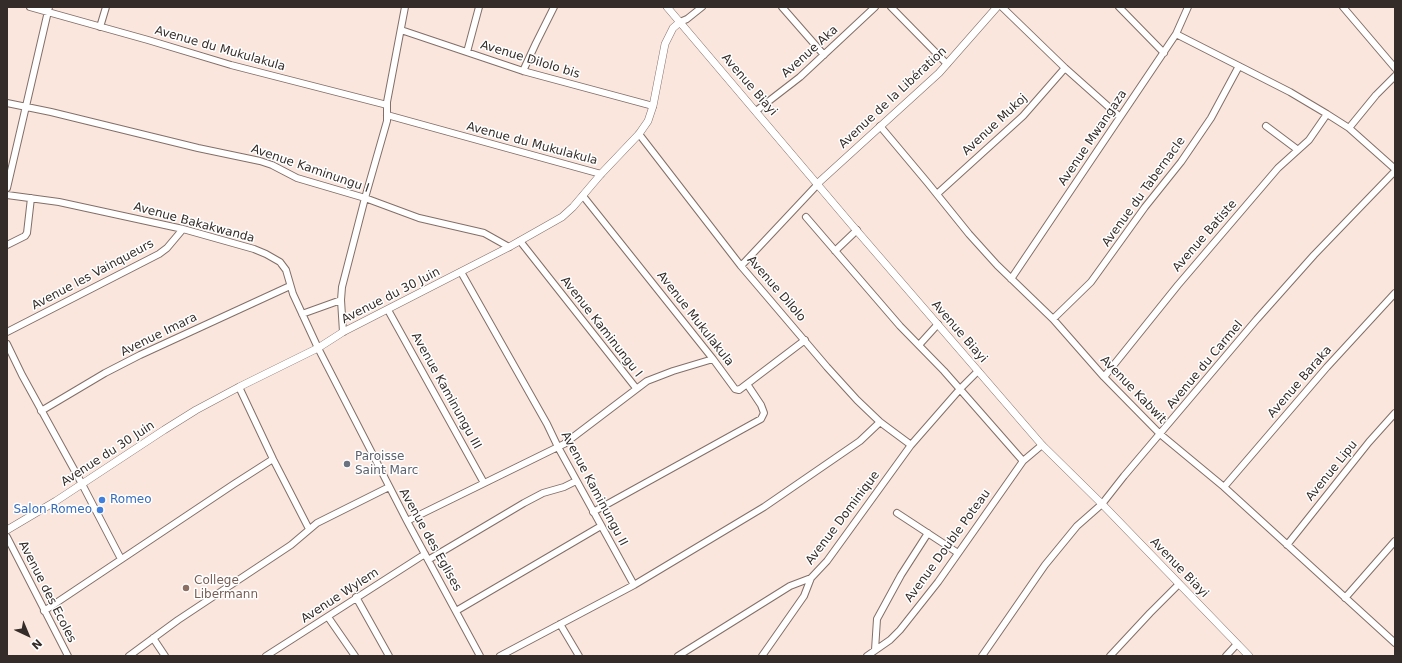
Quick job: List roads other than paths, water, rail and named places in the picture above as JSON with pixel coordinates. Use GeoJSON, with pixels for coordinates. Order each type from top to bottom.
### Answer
{"type":"FeatureCollection","features":[{"type":"Feature","properties":{"kind":"street","name":"Avenue du Mukulakula"},"geometry":{"type":"LineString","coordinates":[[30,7],[48,10],[100,27],[232,65],[387,105]]}},
{"type":"Feature","properties":{"kind":"street"},"geometry":{"type":"LineString","coordinates":[[100,27],[106,7]]}},
{"type":"Feature","properties":{"kind":"street"},"geometry":{"type":"LineString","coordinates":[[343,332],[341,300],[342,287],[387,115],[387,105],[405,7]]}},
{"type":"Feature","properties":{"kind":"street"},"geometry":{"type":"LineString","coordinates":[[467,52],[479,7]]}},
{"type":"Feature","properties":{"kind":"street"},"geometry":{"type":"LineString","coordinates":[[523,71],[554,7]]}},
{"type":"Feature","properties":{"kind":"street","name":"Avenue Biayi"},"geometry":{"type":"LineString","coordinates":[[667,7],[1042,445],[1102,504],[1250,656]]}},
{"type":"Feature","properties":{"kind":"street","name":"Avenue du 30 Juin"},"geometry":{"type":"LineString","coordinates":[[7,530],[43,510],[164,430],[239,387],[318,348],[343,332],[509,247],[562,217],[573,207],[601,174],[639,134],[648,121],[653,106],[666,44],[673,28],[680,22],[687,20],[702,7]]}},
{"type":"Feature","properties":{"kind":"street"},"geometry":{"type":"LineString","coordinates":[[782,7],[824,55]]}},
{"type":"Feature","properties":{"kind":"street","name":"Avenue Aka"},"geometry":{"type":"LineString","coordinates":[[756,111],[790,85],[875,7]]}},
{"type":"Feature","properties":{"kind":"street"},"geometry":{"type":"LineString","coordinates":[[891,7],[947,64]]}},
{"type":"Feature","properties":{"kind":"street","name":"Avenue de la Libération"},"geometry":{"type":"LineString","coordinates":[[817,184],[947,64],[997,7]]}},
{"type":"Feature","properties":{"kind":"street"},"geometry":{"type":"LineString","coordinates":[[1002,7],[1065,68],[1120,117]]}},
{"type":"Feature","properties":{"kind":"street"},"geometry":{"type":"LineString","coordinates":[[1119,7],[1164,53]]}},
{"type":"Feature","properties":{"kind":"street","name":"Avenue Mwangaza"},"geometry":{"type":"LineString","coordinates":[[1011,278],[1164,53],[1176,34],[1188,7]]}},
{"type":"Feature","properties":{"kind":"street"},"geometry":{"type":"LineString","coordinates":[[1343,7],[1395,68]]}},
{"type":"Feature","properties":{"kind":"street"},"geometry":{"type":"LineString","coordinates":[[7,188],[48,10]]}},
{"type":"Feature","properties":{"kind":"street","name":"Avenue Dilolo bis"},"geometry":{"type":"LineString","coordinates":[[401,30],[523,71],[653,106]]}},
{"type":"Feature","properties":{"kind":"street"},"geometry":{"type":"LineString","coordinates":[[1176,34],[1290,92],[1328,114],[1349,128],[1395,170]]}},
{"type":"Feature","properties":{"kind":"street","name":"Avenue du Tabernacle"},"geometry":{"type":"LineString","coordinates":[[1053,319],[1092,282],[1145,207],[1181,162],[1211,118],[1239,66]]}},
{"type":"Feature","properties":{"kind":"street","name":"Avenue Mukoj"},"geometry":{"type":"LineString","coordinates":[[937,194],[1023,116],[1065,68]]}},
{"type":"Feature","properties":{"kind":"street"},"geometry":{"type":"LineString","coordinates":[[1349,128],[1376,95],[1395,76]]}},
{"type":"Feature","properties":{"kind":"street","name":"Avenue Kaminungu I"},"geometry":{"type":"LineString","coordinates":[[7,103],[260,161],[272,165],[297,178],[365,198],[419,218],[484,233],[509,247]]}},
{"type":"Feature","properties":{"kind":"street","name":"Avenue Batiste"},"geometry":{"type":"LineString","coordinates":[[1104,376],[1224,231],[1278,168],[1309,140],[1328,114]]}},
{"type":"Feature","properties":{"kind":"street","name":"Avenue du Mukulakula"},"geometry":{"type":"LineString","coordinates":[[387,115],[601,174]]}},
{"type":"Feature","properties":{"kind":"street","name":"Avenue Kabwit"},"geometry":{"type":"LineString","coordinates":[[880,126],[969,234],[1053,319],[1104,376],[1160,434],[1224,487],[1395,643]]}},
{"type":"Feature","properties":{"kind":"street"},"geometry":{"type":"LineString","coordinates":[[1266,126],[1298,150]]}},
{"type":"Feature","properties":{"kind":"street","name":"Avenue Dilolo"},"geometry":{"type":"LineString","coordinates":[[639,134],[741,266],[847,390],[880,422],[911,445]]}},
{"type":"Feature","properties":{"kind":"street","name":"Avenue du Carmel"},"geometry":{"type":"LineString","coordinates":[[982,656],[1045,565],[1077,526],[1102,504],[1257,319],[1314,255],[1395,170]]}},
{"type":"Feature","properties":{"kind":"street"},"geometry":{"type":"LineString","coordinates":[[741,266],[817,184]]}},
{"type":"Feature","properties":{"kind":"street","name":"Avenue Bakakwanda"},"geometry":{"type":"LineString","coordinates":[[7,195],[88,208],[183,229],[231,242],[271,256],[283,265],[290,286],[318,348]]}},
{"type":"Feature","properties":{"kind":"street","name":"Avenue Mukulakula"},"geometry":{"type":"LineString","coordinates":[[583,196],[713,359],[735,389],[739,390],[747,384]]}},
{"type":"Feature","properties":{"kind":"street"},"geometry":{"type":"LineString","coordinates":[[7,246],[25,236],[27,233],[31,198]]}},
{"type":"Feature","properties":{"kind":"street"},"geometry":{"type":"LineString","coordinates":[[806,217],[900,326],[960,389],[1023,461]]}},
{"type":"Feature","properties":{"kind":"street","name":"Avenue les Vainqueurs"},"geometry":{"type":"LineString","coordinates":[[7,332],[159,254],[167,248],[183,229]]}},
{"type":"Feature","properties":{"kind":"street"},"geometry":{"type":"LineString","coordinates":[[835,251],[857,230]]}},
{"type":"Feature","properties":{"kind":"street","name":"Avenue Kaminungu I"},"geometry":{"type":"LineString","coordinates":[[520,241],[636,388]]}},
{"type":"Feature","properties":{"kind":"street","name":"Avenue Kaminungu II"},"geometry":{"type":"LineString","coordinates":[[461,272],[544,418],[558,448],[634,585]]}},
{"type":"Feature","properties":{"kind":"street","name":"Avenue Imara"},"geometry":{"type":"LineString","coordinates":[[41,411],[105,373],[140,355],[290,286]]}},
{"type":"Feature","properties":{"kind":"street","name":"Avenue Baraka"},"geometry":{"type":"LineString","coordinates":[[1224,487],[1327,367],[1395,293]]}},
{"type":"Feature","properties":{"kind":"street"},"geometry":{"type":"LineString","coordinates":[[302,314],[341,300]]}},
{"type":"Feature","properties":{"kind":"street","name":"Avenue Kaminungu III"},"geometry":{"type":"LineString","coordinates":[[388,310],[484,483]]}},
{"type":"Feature","properties":{"kind":"street"},"geometry":{"type":"LineString","coordinates":[[918,345],[938,324]]}},
{"type":"Feature","properties":{"kind":"street"},"geometry":{"type":"LineString","coordinates":[[593,512],[762,419],[764,413],[761,405],[747,384],[805,340]]}},
{"type":"Feature","properties":{"kind":"street"},"geometry":{"type":"LineString","coordinates":[[7,344],[41,411],[82,484],[121,559]]}},
{"type":"Feature","properties":{"kind":"street","name":"Avenue des Eglises"},"geometry":{"type":"LineString","coordinates":[[318,348],[407,521],[480,656]]}},
{"type":"Feature","properties":{"kind":"street"},"geometry":{"type":"LineString","coordinates":[[407,521],[558,448],[636,388],[654,377],[713,359]]}},
{"type":"Feature","properties":{"kind":"street","name":"Avenue Dominique"},"geometry":{"type":"LineString","coordinates":[[678,656],[790,586],[811,578],[827,561],[911,445],[960,389],[978,371]]}},
{"type":"Feature","properties":{"kind":"street"},"geometry":{"type":"LineString","coordinates":[[239,387],[309,530]]}},
{"type":"Feature","properties":{"kind":"street","name":"Avenue Lipu"},"geometry":{"type":"LineString","coordinates":[[1287,545],[1369,442],[1395,413]]}},
{"type":"Feature","properties":{"kind":"street"},"geometry":{"type":"LineString","coordinates":[[500,656],[634,585],[756,513],[860,441],[880,422]]}},
{"type":"Feature","properties":{"kind":"street","name":"Avenue Double Poteau"},"geometry":{"type":"LineString","coordinates":[[867,656],[890,640],[900,630],[938,582],[1023,461],[1042,445]]}},
{"type":"Feature","properties":{"kind":"street"},"geometry":{"type":"LineString","coordinates":[[44,611],[273,459]]}},
{"type":"Feature","properties":{"kind":"street"},"geometry":{"type":"LineString","coordinates":[[428,560],[524,503],[543,493],[564,487],[576,481]]}},
{"type":"Feature","properties":{"kind":"street"},"geometry":{"type":"LineString","coordinates":[[130,656],[178,620],[277,554],[329,516],[389,486]]}},
{"type":"Feature","properties":{"kind":"street"},"geometry":{"type":"LineString","coordinates":[[897,513],[958,553]]}},
{"type":"Feature","properties":{"kind":"street"},"geometry":{"type":"LineString","coordinates":[[456,611],[601,526]]}},
{"type":"Feature","properties":{"kind":"street"},"geometry":{"type":"LineString","coordinates":[[876,650],[877,619],[901,575],[928,533]]}},
{"type":"Feature","properties":{"kind":"street","name":"Avenue des Ecoles"},"geometry":{"type":"LineString","coordinates":[[7,537],[68,656]]}},
{"type":"Feature","properties":{"kind":"street"},"geometry":{"type":"LineString","coordinates":[[1345,598],[1395,541]]}},
{"type":"Feature","properties":{"kind":"street","name":"Avenue Wylem"},"geometry":{"type":"LineString","coordinates":[[266,656],[425,554]]}},
{"type":"Feature","properties":{"kind":"street"},"geometry":{"type":"LineString","coordinates":[[762,656],[804,596],[811,578]]}},
{"type":"Feature","properties":{"kind":"street"},"geometry":{"type":"LineString","coordinates":[[1110,656],[1179,584]]}},
{"type":"Feature","properties":{"kind":"street"},"geometry":{"type":"LineString","coordinates":[[356,598],[389,656]]}},
{"type":"Feature","properties":{"kind":"street"},"geometry":{"type":"LineString","coordinates":[[328,617],[355,656]]}},
{"type":"Feature","properties":{"kind":"street"},"geometry":{"type":"LineString","coordinates":[[560,624],[579,656]]}},
{"type":"Feature","properties":{"kind":"street"},"geometry":{"type":"LineString","coordinates":[[153,638],[165,656]]}},
{"type":"Feature","properties":{"kind":"street"},"geometry":{"type":"LineString","coordinates":[[1226,656],[1238,644]]}},
{"type":"Feature","properties":{"kind":"place","name":"Paroisse Saint Marc"},"geometry":{"type":"Point","coordinates":[347,464]}},
{"type":"Feature","properties":{"kind":"place","name":"Romeo"},"geometry":{"type":"Point","coordinates":[102,500]}},
{"type":"Feature","properties":{"kind":"place","name":"Salon Romeo"},"geometry":{"type":"Point","coordinates":[100,510]}},
{"type":"Feature","properties":{"kind":"place","name":"College Libermann"},"geometry":{"type":"Point","coordinates":[186,588]}}]}
